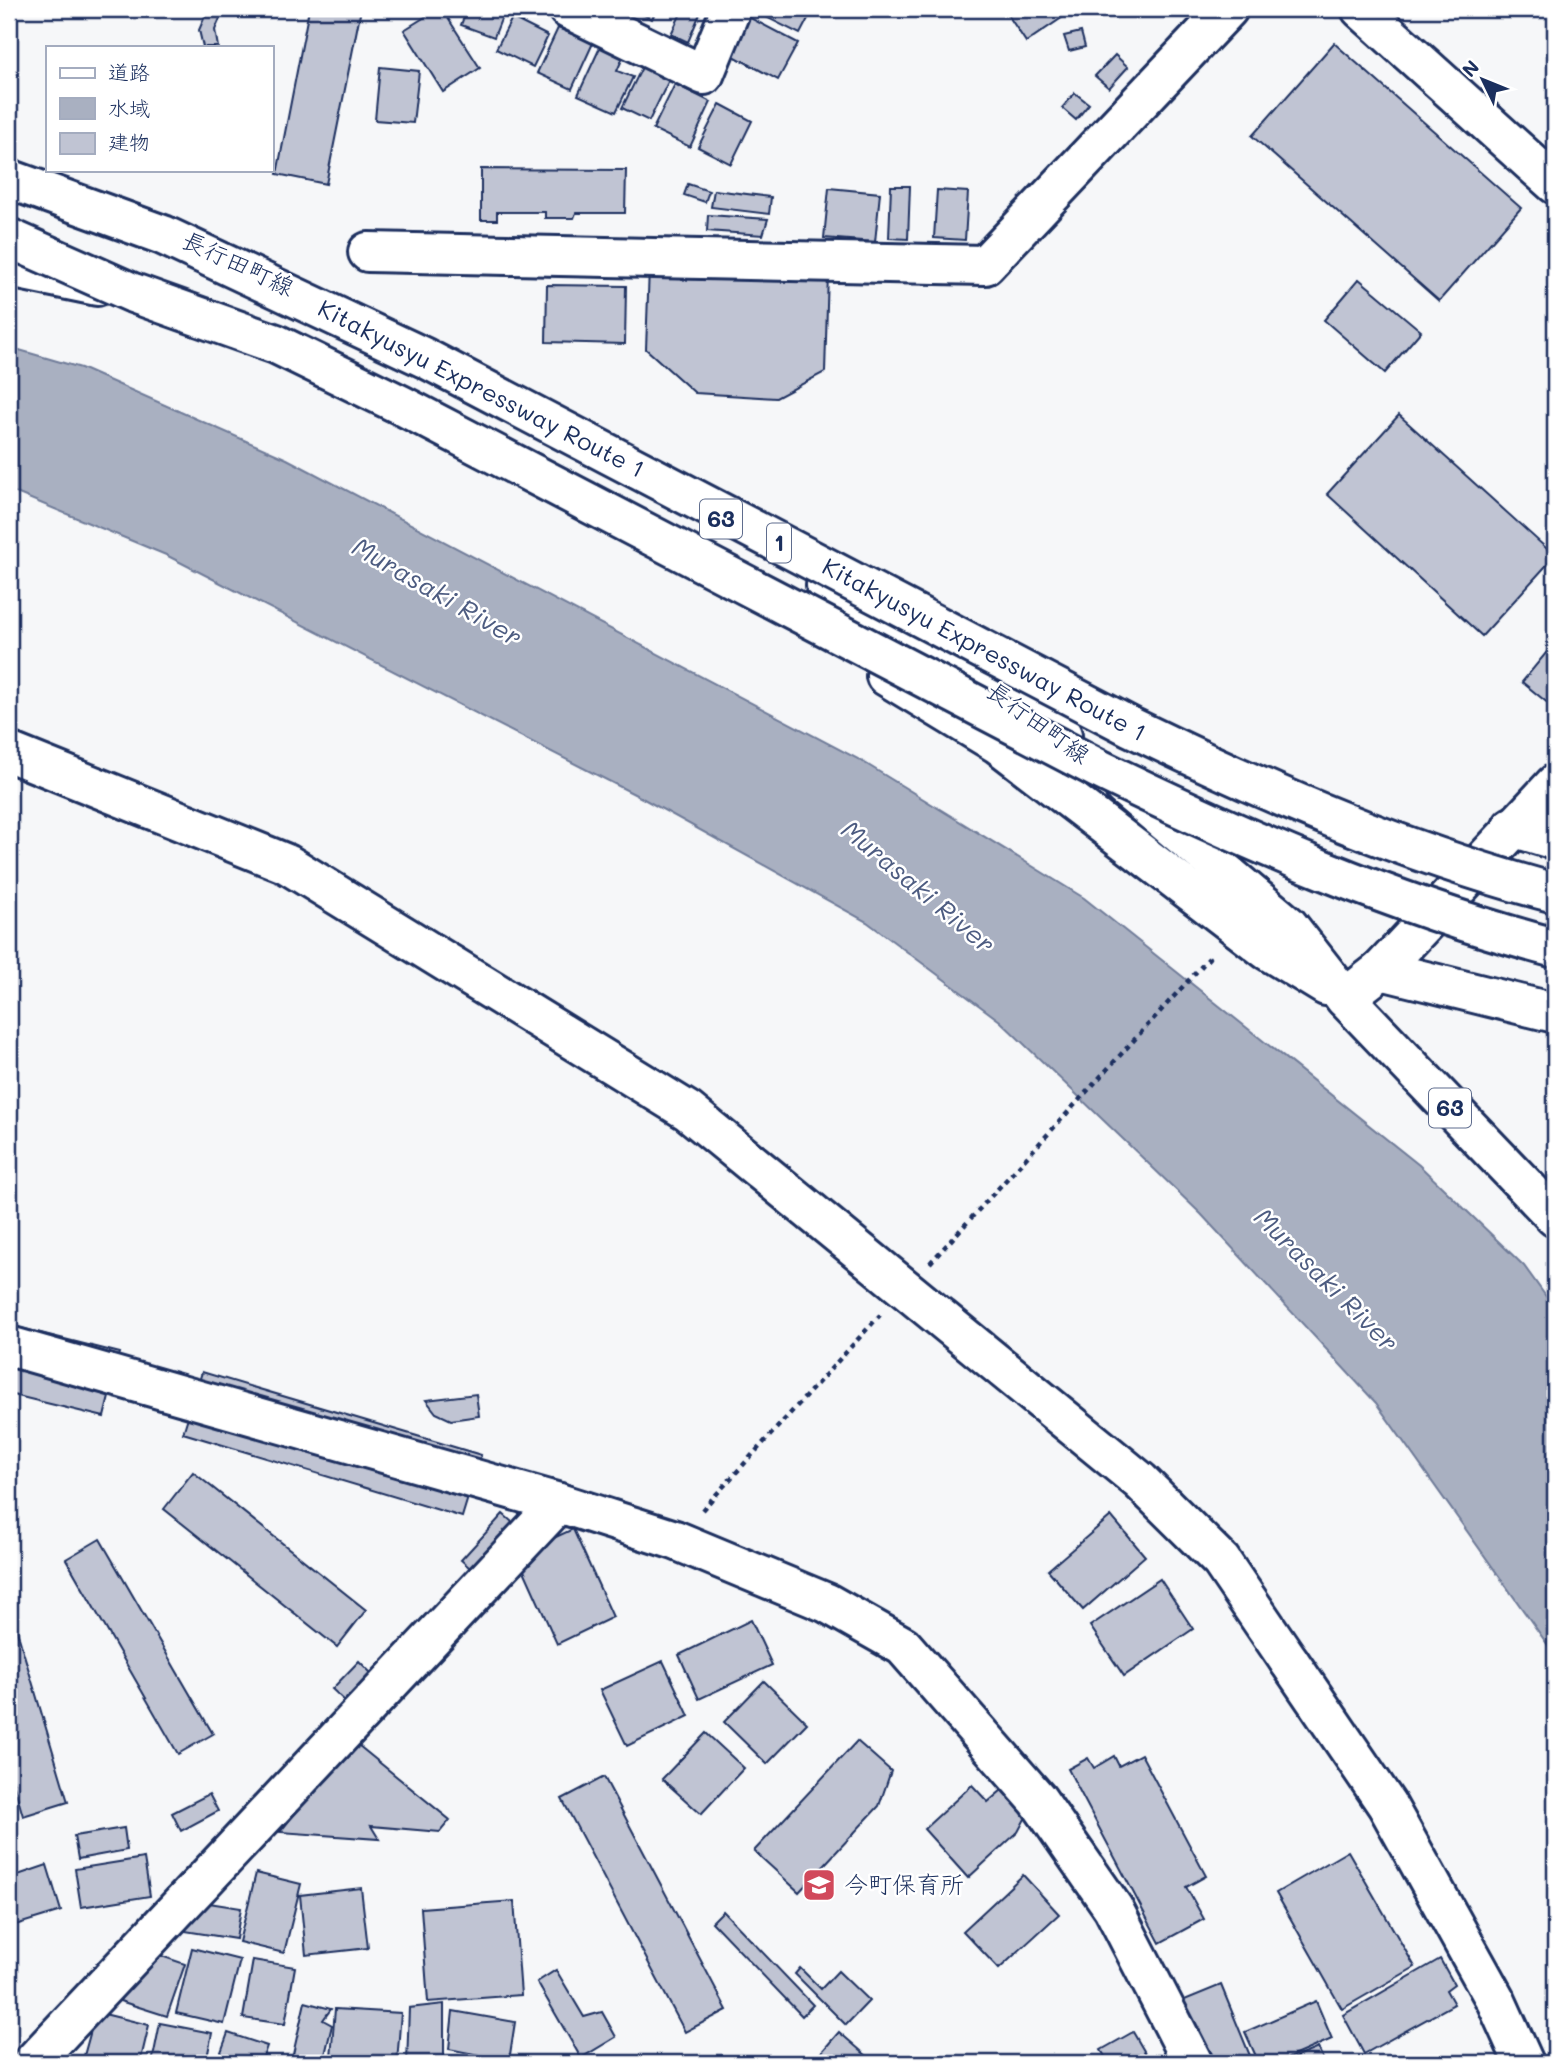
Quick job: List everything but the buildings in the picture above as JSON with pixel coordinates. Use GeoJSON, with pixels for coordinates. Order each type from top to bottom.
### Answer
{"type":"FeatureCollection","features":[{"type":"Feature","properties":{"kind":"main road"},"geometry":{"type":"LineString","coordinates":[[568,9],[704,75],[731,9]]}},
{"type":"Feature","properties":{"kind":"main road"},"geometry":{"type":"LineString","coordinates":[[368,252],[985,265],[1228,9]]}},
{"type":"Feature","properties":{"kind":"main road"},"geometry":{"type":"LineString","coordinates":[[1361,9],[1555,184]]}},
{"type":"Feature","properties":{"kind":"main road"},"geometry":{"type":"LineString","coordinates":[[9,163],[28,169],[163,235]]}},
{"type":"Feature","properties":{"kind":"main road","name":"Kitakyusyu Expressway Route 1"},"geometry":{"type":"LineString","coordinates":[[9,177],[163,235],[425,358],[1131,727],[1240,780],[1361,831],[1492,876],[1555,893]]}},
{"type":"Feature","properties":{"kind":"main road","name":"長行田町線"},"geometry":{"type":"LineString","coordinates":[[9,177],[185,238],[572,425],[1048,724],[1288,925],[1345,998],[1555,1217]]}},
{"type":"Feature","properties":{"kind":"main road","name":"Kitakyusyu Expressway Route 1"},"geometry":{"type":"LineString","coordinates":[[9,238],[133,293],[276,344],[401,405],[1099,769],[1215,826],[1363,887],[1476,927],[1555,948]]}},
{"type":"Feature","properties":{"kind":"main road","name":"長行田町線"},"geometry":{"type":"LineString","coordinates":[[9,250],[216,317],[579,491],[998,744],[1267,950],[1345,998]]}},
{"type":"Feature","properties":{"kind":"main road"},"geometry":{"type":"LineString","coordinates":[[9,268],[133,293]]}},
{"type":"Feature","properties":{"kind":"main road"},"geometry":{"type":"LineString","coordinates":[[9,752],[287,864],[688,1111],[918,1275],[1140,1481],[1221,1561],[1387,1805],[1496,2001],[1524,2063]]}},
{"type":"Feature","properties":{"kind":"main road"},"geometry":{"type":"LineString","coordinates":[[1345,998],[1381,970],[1555,784]]}},
{"type":"Feature","properties":{"kind":"main road"},"geometry":{"type":"LineString","coordinates":[[1512,827],[1555,840]]}},
{"type":"Feature","properties":{"kind":"main road"},"geometry":{"type":"LineString","coordinates":[[1381,970],[1555,1013]]}},
{"type":"Feature","properties":{"kind":"main road"},"geometry":{"type":"LineString","coordinates":[[9,1346],[559,1503],[675,1540],[827,1603],[903,1646],[1038,1800],[1113,1908],[1193,2063]]}},
{"type":"Feature","properties":{"kind":"main road"},"geometry":{"type":"LineString","coordinates":[[32,2063],[559,1503]]}},
{"type":"Feature","properties":{"kind":"path"},"geometry":{"type":"LineString","coordinates":[[675,1540],[1209,958]]}},
{"type":"Feature","properties":{"kind":"water","name":"Murasaki River"},"geometry":{"type":"Polygon","coordinates":[[[9,347],[81,368],[287,459],[860,760],[1084,898],[1419,1165],[1524,1266],[1555,1309],[1555,1655],[1376,1403],[1201,1214],[1000,1021],[867,922],[642,798],[166,555],[9,490],[9,347]]]}},
{"type":"Feature","properties":{"kind":"place","name":"今町保育所"},"geometry":{"type":"Point","coordinates":[819,1885]}}]}
